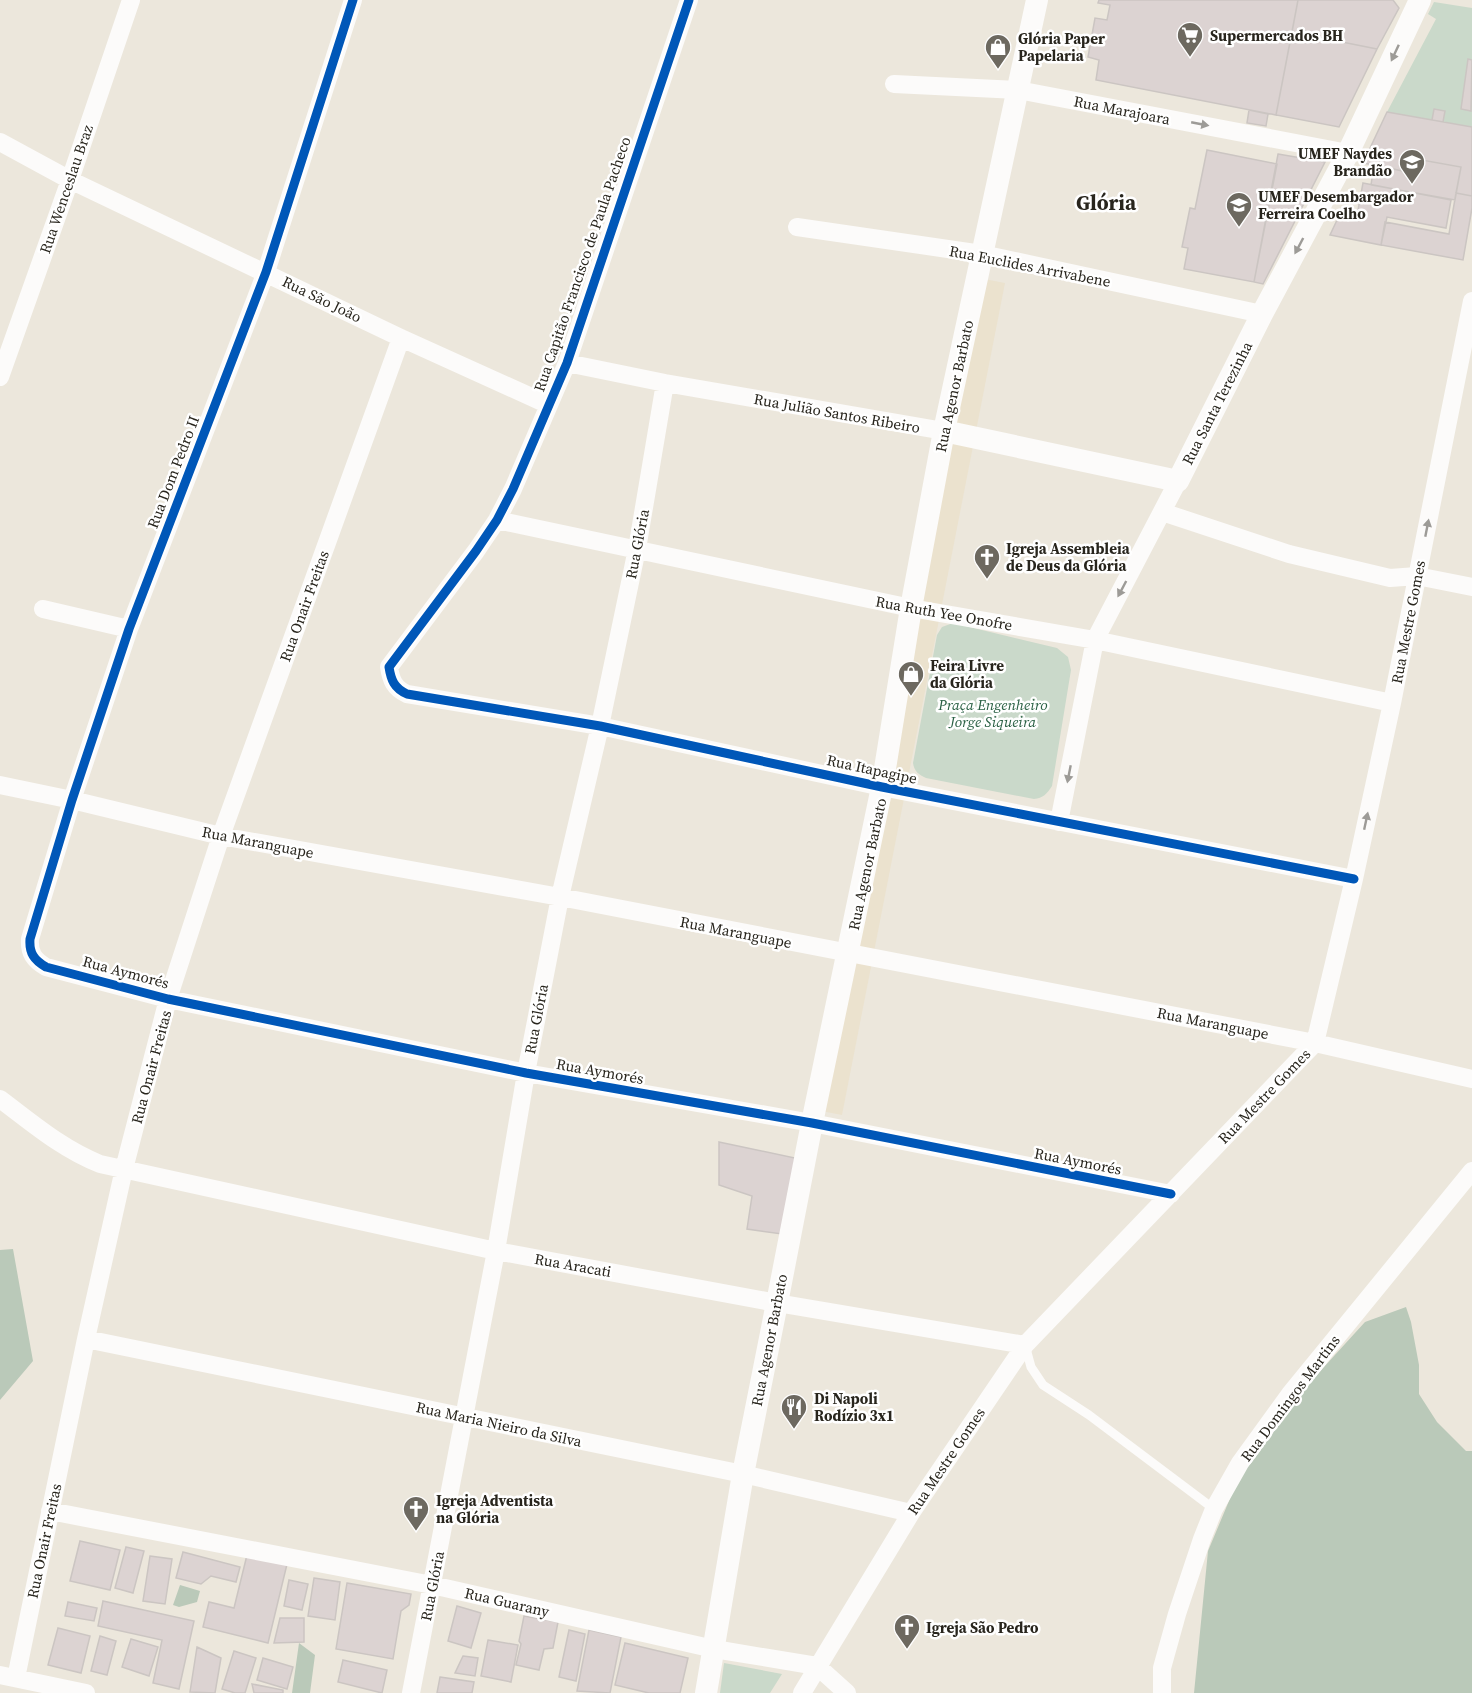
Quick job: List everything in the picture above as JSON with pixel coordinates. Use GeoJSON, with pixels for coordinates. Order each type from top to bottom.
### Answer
{"type":"FeatureCollection","features":[{"type":"Feature","properties":{"kind":"street","name":"Rua Wenceslau Braz"},"geometry":{"type":"LineString","coordinates":[[0,377],[131,0]]}},
{"type":"Feature","properties":{"kind":"street","name":"Rua Dom Pedro II"},"geometry":{"type":"LineString","coordinates":[[32,956],[29,948],[30,939],[72,800],[129,629],[266,272],[353,0]]}},
{"type":"Feature","properties":{"kind":"street","name":"Rua Capitão Francisco de Paula Pacheco"},"geometry":{"type":"LineString","coordinates":[[391,679],[389,667],[476,551],[497,520],[513,489],[567,363],[689,0]]}},
{"type":"Feature","properties":{"kind":"street","name":"Rua Agenor Barbato"},"geometry":{"type":"LineString","coordinates":[[706,1693],[743,1474],[882,787],[911,608],[944,431],[1037,0]]}},
{"type":"Feature","properties":{"kind":"street","name":"Rua Santa Terezinha"},"geometry":{"type":"LineString","coordinates":[[1059,822],[1095,639],[1262,314],[1348,153],[1420,0]]}},
{"type":"Feature","properties":{"kind":"street","name":"Rua Marajoara"},"geometry":{"type":"LineString","coordinates":[[894,84],[1018,90],[1348,153]]}},
{"type":"Feature","properties":{"kind":"street","name":"Rua São João"},"geometry":{"type":"LineString","coordinates":[[0,142],[70,180],[401,338],[549,405]]}},
{"type":"Feature","properties":{"kind":"street","name":"Rua Euclides Arrivabene"},"geometry":{"type":"LineString","coordinates":[[797,227],[982,254],[1262,314]]}},
{"type":"Feature","properties":{"kind":"street","name":"Rua Mestre Gomes"},"geometry":{"type":"LineString","coordinates":[[802,1693],[911,1513],[1024,1345],[1315,1043],[1354,879],[1392,703],[1472,301]]}},
{"type":"Feature","properties":{"kind":"street","name":"Rua Onair Freitas"},"geometry":{"type":"LineString","coordinates":[[8,1677],[50,1511],[124,1169],[168,999],[221,836],[401,338]]}},
{"type":"Feature","properties":{"kind":"street","name":"Rua Julião Santos Ribeiro"},"geometry":{"type":"LineString","coordinates":[[567,363],[665,383],[944,431],[1178,481]]}},
{"type":"Feature","properties":{"kind":"street","name":"Rua Glória"},"geometry":{"type":"LineString","coordinates":[[411,1693],[465,1417],[526,1073],[560,897],[600,726],[637,549],[665,383]]}},
{"type":"Feature","properties":{"kind":"street"},"geometry":{"type":"LineString","coordinates":[[1162,512],[1289,554],[1390,578],[1417,576],[1472,587]]}},
{"type":"Feature","properties":{"kind":"street","name":"Rua Ruth Yee Onofre"},"geometry":{"type":"LineString","coordinates":[[497,520],[911,608],[1095,639],[1392,703]]}},
{"type":"Feature","properties":{"kind":"street"},"geometry":{"type":"LineString","coordinates":[[43,609],[129,629]]}},
{"type":"Feature","properties":{"kind":"street","name":"Rua Itapagipe"},"geometry":{"type":"LineString","coordinates":[[391,679],[398,690],[407,694],[600,726],[882,787],[1354,879]]}},
{"type":"Feature","properties":{"kind":"street","name":"Rua Maranguape"},"geometry":{"type":"LineString","coordinates":[[0,785],[221,836],[560,897],[1315,1043],[1472,1079]]}},
{"type":"Feature","properties":{"kind":"street","name":"Rua Aymorés"},"geometry":{"type":"LineString","coordinates":[[32,956],[46,967],[168,999],[526,1073],[812,1124],[1171,1194]]}},
{"type":"Feature","properties":{"kind":"street","name":"Rua Aracati"},"geometry":{"type":"LineString","coordinates":[[0,1099],[77,1155],[100,1164],[496,1251],[777,1303],[1024,1345]]}},
{"type":"Feature","properties":{"kind":"street","name":"Rua Domingos Martins"},"geometry":{"type":"LineString","coordinates":[[1162,1693],[1162,1668],[1202,1539],[1214,1509],[1240,1463],[1290,1394],[1472,1171]]}},
{"type":"Feature","properties":{"kind":"street","name":"Rua Maria Nieiro da Silva"},"geometry":{"type":"LineString","coordinates":[[86,1339],[743,1474],[911,1513]]}},
{"type":"Feature","properties":{"kind":"street","name":"Rua Guarany"},"geometry":{"type":"LineString","coordinates":[[50,1511],[432,1585],[714,1649],[818,1666]]}},
{"type":"Feature","properties":{"kind":"street"},"geometry":{"type":"LineString","coordinates":[[818,1666],[848,1693]]}},
{"type":"Feature","properties":{"kind":"street"},"geometry":{"type":"LineString","coordinates":[[8,1677],[86,1693]]}},
{"type":"Feature","properties":{"kind":"lane"},"geometry":{"type":"LineString","coordinates":[[1024,1345],[1031,1367],[1043,1385],[1089,1415],[1214,1509]]}},
{"type":"Feature","properties":{"kind":"shaded area","name":"Feira Livre da Glória"},"geometry":{"type":"Polygon","coordinates":[[[979,278],[1005,283],[842,1115],[816,1110],[979,278]]]}},
{"type":"Feature","properties":{"kind":"green space"},"geometry":{"type":"Polygon","coordinates":[[[1434,2],[1472,8],[1472,127],[1387,112],[1436,19],[1428,14],[1434,2]]]}},
{"type":"Feature","properties":{"kind":"green space","name":"Praça Engenheiro Jorge Siqueira"},"geometry":{"type":"Polygon","coordinates":[[[953,623],[1057,648],[1068,657],[1071,670],[1052,786],[1042,797],[1034,799],[926,778],[914,768],[913,763],[937,635],[942,627],[953,623]]]}},
{"type":"Feature","properties":{"kind":"green space"},"geometry":{"type":"Polygon","coordinates":[[[13,1249],[33,1361],[0,1400],[0,1250],[13,1249]]]}},
{"type":"Feature","properties":{"kind":"green space"},"geometry":{"type":"Polygon","coordinates":[[[1406,1307],[1419,1365],[1419,1394],[1437,1422],[1466,1451],[1472,1451],[1472,1693],[1194,1693],[1208,1551],[1252,1446],[1365,1322],[1406,1307]]]}},
{"type":"Feature","properties":{"kind":"green space"},"geometry":{"type":"Polygon","coordinates":[[[180,1585],[200,1591],[197,1602],[179,1607],[173,1605],[180,1585]]]}},
{"type":"Feature","properties":{"kind":"green space"},"geometry":{"type":"Polygon","coordinates":[[[299,1643],[315,1655],[310,1693],[292,1693],[299,1643]]]}},
{"type":"Feature","properties":{"kind":"green space"},"geometry":{"type":"Polygon","coordinates":[[[724,1663],[782,1674],[770,1693],[720,1693],[724,1663]]]}},
{"type":"Feature","properties":{"kind":"building","name":"Supermercados BH"},"geometry":{"type":"Polygon","coordinates":[[[1099,0],[1298,0],[1276,115],[1096,80],[1099,60],[1088,57],[1095,18],[1107,20],[1110,5],[1098,3],[1099,0]]]}},
{"type":"Feature","properties":{"kind":"building"},"geometry":{"type":"Polygon","coordinates":[[[1298,0],[1393,0],[1399,8],[1377,49],[1292,32],[1298,0]]]}},
{"type":"Feature","properties":{"kind":"building"},"geometry":{"type":"Polygon","coordinates":[[[1292,32],[1377,49],[1339,127],[1276,115],[1292,32]]]}},
{"type":"Feature","properties":{"kind":"building"},"geometry":{"type":"Polygon","coordinates":[[[1468,59],[1472,60],[1471,111],[1461,109],[1468,59]]]}},
{"type":"Feature","properties":{"kind":"building"},"geometry":{"type":"Polygon","coordinates":[[[1434,109],[1445,111],[1443,122],[1432,120],[1434,109]]]}},
{"type":"Feature","properties":{"kind":"building"},"geometry":{"type":"Polygon","coordinates":[[[1249,110],[1268,114],[1266,126],[1247,123],[1249,110]]]}},
{"type":"Feature","properties":{"kind":"building"},"geometry":{"type":"Polygon","coordinates":[[[1387,112],[1472,127],[1472,196],[1456,193],[1461,167],[1405,157],[1403,171],[1363,163],[1387,112]]]}},
{"type":"Feature","properties":{"kind":"building","name":"UMEF Desembargador Ferreira Coelho"},"geometry":{"type":"Polygon","coordinates":[[[1207,150],[1277,164],[1254,282],[1184,269],[1188,248],[1182,247],[1190,208],[1195,209],[1207,150]]]}},
{"type":"Feature","properties":{"kind":"building"},"geometry":{"type":"Polygon","coordinates":[[[1278,154],[1325,162],[1263,284],[1254,282],[1278,154]]]}},
{"type":"Feature","properties":{"kind":"building"},"geometry":{"type":"Polygon","coordinates":[[[1405,157],[1461,167],[1455,200],[1371,185],[1374,165],[1403,171],[1405,157]]]}},
{"type":"Feature","properties":{"kind":"building"},"geometry":{"type":"Polygon","coordinates":[[[1363,183],[1451,200],[1446,228],[1387,217],[1381,245],[1330,235],[1338,218],[1356,221],[1363,183]]]}},
{"type":"Feature","properties":{"kind":"building"},"geometry":{"type":"Polygon","coordinates":[[[1456,193],[1472,196],[1463,260],[1381,245],[1385,222],[1449,234],[1456,193]]]}},
{"type":"Feature","properties":{"kind":"building"},"geometry":{"type":"Polygon","coordinates":[[[719,1142],[795,1158],[782,1234],[747,1229],[752,1196],[719,1185],[719,1142]]]}},
{"type":"Feature","properties":{"kind":"building"},"geometry":{"type":"Polygon","coordinates":[[[80,1541],[120,1550],[110,1590],[70,1581],[80,1541]]]}},
{"type":"Feature","properties":{"kind":"building"},"geometry":{"type":"Polygon","coordinates":[[[126,1547],[144,1551],[133,1593],[115,1588],[126,1547]]]}},
{"type":"Feature","properties":{"kind":"building"},"geometry":{"type":"Polygon","coordinates":[[[248,1551],[288,1560],[268,1643],[203,1627],[209,1602],[234,1608],[248,1551]]]}},
{"type":"Feature","properties":{"kind":"building"},"geometry":{"type":"Polygon","coordinates":[[[183,1552],[240,1567],[236,1582],[211,1576],[201,1584],[176,1578],[183,1552]]]}},
{"type":"Feature","properties":{"kind":"building"},"geometry":{"type":"Polygon","coordinates":[[[150,1556],[172,1559],[165,1604],[143,1601],[150,1556]]]}},
{"type":"Feature","properties":{"kind":"building"},"geometry":{"type":"Polygon","coordinates":[[[314,1578],[340,1582],[335,1620],[308,1616],[314,1578]]]}},
{"type":"Feature","properties":{"kind":"building"},"geometry":{"type":"Polygon","coordinates":[[[289,1580],[308,1584],[302,1610],[284,1606],[289,1580]]]}},
{"type":"Feature","properties":{"kind":"building"},"geometry":{"type":"Polygon","coordinates":[[[347,1583],[411,1594],[409,1605],[401,1611],[393,1659],[336,1649],[347,1583]]]}},
{"type":"Feature","properties":{"kind":"building"},"geometry":{"type":"Polygon","coordinates":[[[103,1601],[194,1621],[179,1689],[153,1683],[162,1640],[98,1626],[103,1601]]]}},
{"type":"Feature","properties":{"kind":"building"},"geometry":{"type":"Polygon","coordinates":[[[68,1602],[97,1608],[94,1621],[65,1616],[68,1602]]]}},
{"type":"Feature","properties":{"kind":"building"},"geometry":{"type":"Polygon","coordinates":[[[457,1606],[481,1613],[471,1648],[448,1641],[457,1606]]]}},
{"type":"Feature","properties":{"kind":"building"},"geometry":{"type":"Polygon","coordinates":[[[524,1616],[558,1622],[553,1648],[544,1649],[539,1670],[516,1665],[524,1616]]]}},
{"type":"Feature","properties":{"kind":"building"},"geometry":{"type":"Polygon","coordinates":[[[280,1618],[304,1618],[304,1642],[274,1643],[280,1618]]]}},
{"type":"Feature","properties":{"kind":"building"},"geometry":{"type":"Polygon","coordinates":[[[58,1628],[90,1636],[81,1673],[48,1665],[58,1628]]]}},
{"type":"Feature","properties":{"kind":"building"},"geometry":{"type":"Polygon","coordinates":[[[569,1630],[585,1634],[576,1681],[559,1677],[569,1630]]]}},
{"type":"Feature","properties":{"kind":"building"},"geometry":{"type":"Polygon","coordinates":[[[589,1630],[621,1637],[610,1693],[577,1691],[589,1630]]]}},
{"type":"Feature","properties":{"kind":"building"},"geometry":{"type":"Polygon","coordinates":[[[100,1636],[116,1641],[107,1675],[91,1671],[100,1636]]]}},
{"type":"Feature","properties":{"kind":"building"},"geometry":{"type":"Polygon","coordinates":[[[131,1639],[158,1647],[149,1676],[122,1667],[131,1639]]]}},
{"type":"Feature","properties":{"kind":"building"},"geometry":{"type":"Polygon","coordinates":[[[488,1640],[518,1645],[511,1682],[481,1676],[488,1640]]]}},
{"type":"Feature","properties":{"kind":"building"},"geometry":{"type":"Polygon","coordinates":[[[625,1643],[688,1658],[680,1693],[649,1693],[615,1685],[625,1643]]]}},
{"type":"Feature","properties":{"kind":"building"},"geometry":{"type":"Polygon","coordinates":[[[197,1647],[221,1658],[215,1693],[190,1692],[197,1647]]]}},
{"type":"Feature","properties":{"kind":"building"},"geometry":{"type":"Polygon","coordinates":[[[234,1651],[256,1658],[245,1693],[222,1689],[234,1651]]]}},
{"type":"Feature","properties":{"kind":"building"},"geometry":{"type":"Polygon","coordinates":[[[463,1656],[478,1658],[475,1676],[455,1673],[463,1656]]]}},
{"type":"Feature","properties":{"kind":"building"},"geometry":{"type":"Polygon","coordinates":[[[263,1658],[293,1667],[287,1689],[257,1680],[263,1658]]]}},
{"type":"Feature","properties":{"kind":"building"},"geometry":{"type":"Polygon","coordinates":[[[343,1660],[387,1670],[382,1693],[338,1682],[343,1660]]]}},
{"type":"Feature","properties":{"kind":"building"},"geometry":{"type":"Polygon","coordinates":[[[440,1677],[474,1682],[472,1693],[437,1693],[440,1677]]]}},
{"type":"Feature","properties":{"kind":"building"},"geometry":{"type":"Polygon","coordinates":[[[252,1684],[283,1690],[283,1693],[254,1693],[252,1684]]]}},
{"type":"Feature","properties":{"kind":"cycle path"},"geometry":{"type":"LineString","coordinates":[[353,0],[266,272],[129,629],[72,800],[30,939],[33,956],[46,967],[168,999],[526,1073],[812,1123],[1171,1194]]}},
{"type":"Feature","properties":{"kind":"cycle path"},"geometry":{"type":"LineString","coordinates":[[689,0],[567,363],[513,489],[497,520],[389,667],[396,686],[407,694],[600,726],[882,787],[1354,879]]}},
{"type":"Feature","properties":{"kind":"place","name":"Supermercados BH"},"geometry":{"type":"Point","coordinates":[1190,58]}},
{"type":"Feature","properties":{"kind":"place","name":"Glória Paper Papelaria"},"geometry":{"type":"Point","coordinates":[998,70]}},
{"type":"Feature","properties":{"kind":"place","name":"UMEF Naydes Brandão"},"geometry":{"type":"Point","coordinates":[1412,185]}},
{"type":"Feature","properties":{"kind":"place","name":"UMEF Desembargador Ferreira Coelho"},"geometry":{"type":"Point","coordinates":[1239,228]}},
{"type":"Feature","properties":{"kind":"place","name":"Igreja Assembleia de Deus da Glória"},"geometry":{"type":"Point","coordinates":[987,580]}},
{"type":"Feature","properties":{"kind":"place","name":"Feira Livre da Glória"},"geometry":{"type":"Point","coordinates":[911,697]}},
{"type":"Feature","properties":{"kind":"place","name":"Di Napoli Rodízio 3x1"},"geometry":{"type":"Point","coordinates":[794,1430]}},
{"type":"Feature","properties":{"kind":"place","name":"Igreja Adventista na Glória"},"geometry":{"type":"Point","coordinates":[416,1532]}},
{"type":"Feature","properties":{"kind":"place","name":"Igreja São Pedro"},"geometry":{"type":"Point","coordinates":[907,1650]}},
{"type":"Feature","properties":{"kind":"district","name":"Glória"},"geometry":{"type":"Point","coordinates":[1106,202]}}]}
